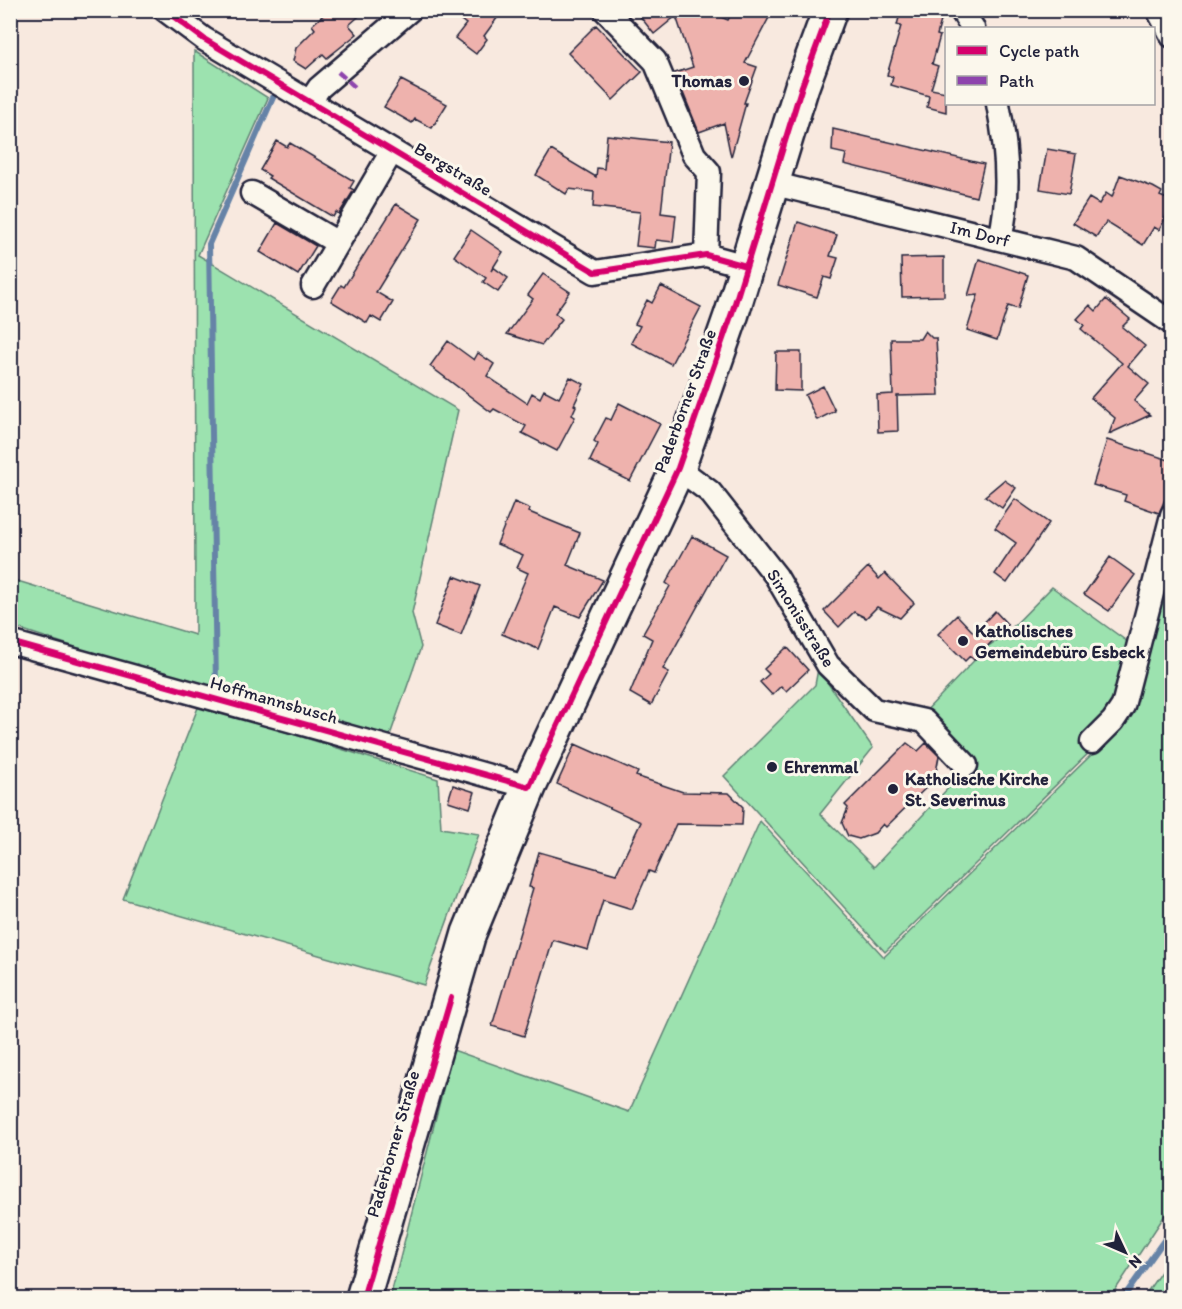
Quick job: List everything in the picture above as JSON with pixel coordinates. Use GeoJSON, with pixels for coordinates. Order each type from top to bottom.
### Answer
{"type":"FeatureCollection","features":[{"type":"Feature","properties":{"kind":"main road","name":"Paderborner Straße"},"geometry":{"type":"LineString","coordinates":[[363,1299],[469,933],[529,787],[678,468],[830,10]]}},
{"type":"Feature","properties":{"kind":"street","name":"Bergstraße"},"geometry":{"type":"LineString","coordinates":[[165,10],[204,39],[311,100],[595,272],[706,255],[746,266]]}},
{"type":"Feature","properties":{"kind":"street"},"geometry":{"type":"LineString","coordinates":[[311,100],[319,88],[410,10]]}},
{"type":"Feature","properties":{"kind":"street"},"geometry":{"type":"LineString","coordinates":[[605,10],[655,61],[694,155],[709,172],[706,255]]}},
{"type":"Feature","properties":{"kind":"street"},"geometry":{"type":"LineString","coordinates":[[961,10],[972,27]]}},
{"type":"Feature","properties":{"kind":"street"},"geometry":{"type":"LineString","coordinates":[[1158,10],[1172,36]]}},
{"type":"Feature","properties":{"kind":"street"},"geometry":{"type":"LineString","coordinates":[[998,105],[1007,144],[1005,217],[1000,239]]}},
{"type":"Feature","properties":{"kind":"street","name":"Bergstraße"},"geometry":{"type":"LineString","coordinates":[[313,286],[392,151]]}},
{"type":"Feature","properties":{"kind":"street","name":"Im Dorf"},"geometry":{"type":"LineString","coordinates":[[771,183],[1076,258],[1172,323]]}},
{"type":"Feature","properties":{"kind":"street"},"geometry":{"type":"LineString","coordinates":[[252,193],[338,243]]}},
{"type":"Feature","properties":{"kind":"street","name":"Simonisstraße"},"geometry":{"type":"LineString","coordinates":[[678,468],[710,492],[776,576],[828,665],[874,710],[924,721],[966,765]]}},
{"type":"Feature","properties":{"kind":"street"},"geometry":{"type":"LineString","coordinates":[[1092,741],[1113,721],[1122,706],[1172,515]]}},
{"type":"Feature","properties":{"kind":"street","name":"Hoffmannsbusch"},"geometry":{"type":"LineString","coordinates":[[10,642],[529,787]]}},
{"type":"Feature","properties":{"kind":"green space"},"geometry":{"type":"Polygon","coordinates":[[[194,51],[268,98],[198,255],[458,410],[412,613],[421,647],[388,741],[181,682],[11,626],[11,579],[195,635],[194,51]]]}},
{"type":"Feature","properties":{"kind":"green space"},"geometry":{"type":"Polygon","coordinates":[[[1171,549],[1171,1206],[1110,1298],[390,1298],[453,1050],[629,1112],[760,821],[884,957],[1129,718],[1171,549]]]}},
{"type":"Feature","properties":{"kind":"green space"},"geometry":{"type":"Polygon","coordinates":[[[1052,587],[1132,645],[1101,741],[885,952],[724,776],[815,685],[818,669],[873,748],[820,814],[874,867],[968,767],[920,717],[988,646],[1004,636],[1052,587]]]}},
{"type":"Feature","properties":{"kind":"green space"},"geometry":{"type":"Polygon","coordinates":[[[199,705],[438,779],[441,828],[479,834],[424,985],[123,899],[199,705]]]}},
{"type":"Feature","properties":{"kind":"green space"},"geometry":{"type":"Polygon","coordinates":[[[1171,1257],[1171,1298],[1143,1298],[1171,1257]]]}},
{"type":"Feature","properties":{"kind":"building"},"geometry":{"type":"Polygon","coordinates":[[[329,10],[366,10],[349,25],[357,34],[327,58],[323,54],[306,69],[293,61],[296,48],[315,29],[312,25],[329,10]]]}},
{"type":"Feature","properties":{"kind":"building"},"geometry":{"type":"Polygon","coordinates":[[[448,10],[503,10],[484,36],[487,39],[476,54],[455,38],[466,24],[448,10]]]}},
{"type":"Feature","properties":{"kind":"building"},"geometry":{"type":"Polygon","coordinates":[[[635,10],[704,10],[728,20],[733,10],[773,10],[745,63],[757,67],[744,103],[746,103],[731,157],[724,123],[699,132],[675,73],[693,67],[676,16],[654,34],[635,10]]]}},
{"type":"Feature","properties":{"kind":"building"},"geometry":{"type":"Polygon","coordinates":[[[901,10],[944,10],[932,64],[938,66],[931,89],[945,92],[946,112],[927,107],[929,96],[891,85],[893,77],[887,75],[901,26],[897,25],[901,10]]]}},
{"type":"Feature","properties":{"kind":"building"},"geometry":{"type":"Polygon","coordinates":[[[596,25],[642,72],[613,100],[568,53],[596,25]]]}},
{"type":"Feature","properties":{"kind":"building"},"geometry":{"type":"Polygon","coordinates":[[[401,80],[447,104],[432,128],[415,119],[412,123],[384,107],[401,80]]]}},
{"type":"Feature","properties":{"kind":"building"},"geometry":{"type":"Polygon","coordinates":[[[833,129],[984,164],[976,197],[844,164],[846,154],[832,151],[833,129]]]}},
{"type":"Feature","properties":{"kind":"building"},"geometry":{"type":"Polygon","coordinates":[[[607,135],[669,142],[661,213],[676,215],[673,242],[656,240],[655,248],[636,246],[640,212],[593,207],[594,192],[569,189],[566,194],[536,175],[551,150],[596,177],[597,168],[604,169],[607,135]]]}},
{"type":"Feature","properties":{"kind":"building"},"geometry":{"type":"Polygon","coordinates":[[[277,141],[287,147],[290,143],[354,181],[350,188],[354,190],[339,214],[336,212],[333,217],[268,178],[270,176],[260,170],[277,141]]]}},
{"type":"Feature","properties":{"kind":"building"},"geometry":{"type":"Polygon","coordinates":[[[1047,149],[1076,154],[1069,194],[1040,189],[1047,149]]]}},
{"type":"Feature","properties":{"kind":"building"},"geometry":{"type":"Polygon","coordinates":[[[1120,175],[1153,187],[1162,192],[1160,196],[1172,201],[1159,230],[1154,227],[1143,245],[1106,222],[1096,237],[1073,223],[1089,198],[1099,204],[1106,193],[1112,197],[1120,175]]]}},
{"type":"Feature","properties":{"kind":"building"},"geometry":{"type":"Polygon","coordinates":[[[396,204],[421,219],[376,292],[393,302],[381,322],[371,316],[367,323],[331,301],[341,285],[344,287],[396,204]]]}},
{"type":"Feature","properties":{"kind":"building"},"geometry":{"type":"Polygon","coordinates":[[[798,222],[837,235],[830,256],[838,258],[831,279],[824,277],[817,297],[778,285],[798,222]]]}},
{"type":"Feature","properties":{"kind":"building"},"geometry":{"type":"Polygon","coordinates":[[[277,223],[316,246],[298,275],[260,252],[277,223]]]}},
{"type":"Feature","properties":{"kind":"building"},"geometry":{"type":"Polygon","coordinates":[[[471,230],[503,252],[493,267],[508,278],[498,292],[483,282],[486,278],[454,256],[471,230]]]}},
{"type":"Feature","properties":{"kind":"building"},"geometry":{"type":"Polygon","coordinates":[[[944,257],[944,296],[902,297],[901,258],[944,257]]]}},
{"type":"Feature","properties":{"kind":"building"},"geometry":{"type":"Polygon","coordinates":[[[979,259],[1028,275],[1018,309],[1008,306],[997,340],[967,330],[978,295],[968,296],[979,259]]]}},
{"type":"Feature","properties":{"kind":"building"},"geometry":{"type":"Polygon","coordinates":[[[543,274],[570,292],[555,313],[562,319],[542,345],[507,334],[533,299],[528,295],[543,274]]]}},
{"type":"Feature","properties":{"kind":"building"},"geometry":{"type":"Polygon","coordinates":[[[661,286],[701,307],[671,364],[631,343],[640,326],[635,324],[647,300],[652,303],[661,286]]]}},
{"type":"Feature","properties":{"kind":"building"},"geometry":{"type":"Polygon","coordinates":[[[1106,299],[1130,319],[1122,327],[1145,346],[1128,366],[1149,384],[1134,401],[1150,415],[1109,434],[1115,418],[1091,398],[1122,363],[1081,329],[1084,325],[1077,319],[1090,305],[1096,311],[1106,299]]]}},
{"type":"Feature","properties":{"kind":"building"},"geometry":{"type":"Polygon","coordinates":[[[925,331],[932,338],[936,338],[939,395],[897,396],[898,431],[878,432],[877,395],[893,394],[891,339],[920,339],[925,331]]]}},
{"type":"Feature","properties":{"kind":"building"},"geometry":{"type":"Polygon","coordinates":[[[448,341],[474,360],[478,353],[494,364],[487,376],[527,403],[532,393],[540,398],[544,390],[559,398],[570,377],[584,384],[574,405],[576,406],[572,415],[575,417],[557,451],[522,433],[526,426],[494,409],[491,412],[430,366],[448,341]]]}},
{"type":"Feature","properties":{"kind":"building"},"geometry":{"type":"Polygon","coordinates":[[[776,352],[801,352],[801,391],[775,390],[776,352]]]}},
{"type":"Feature","properties":{"kind":"building"},"geometry":{"type":"Polygon","coordinates":[[[823,386],[835,411],[817,420],[805,395],[823,386]]]}},
{"type":"Feature","properties":{"kind":"building"},"geometry":{"type":"Polygon","coordinates":[[[619,403],[660,424],[630,481],[590,461],[598,444],[594,441],[606,418],[611,420],[619,403]]]}},
{"type":"Feature","properties":{"kind":"building"},"geometry":{"type":"Polygon","coordinates":[[[1107,440],[1172,461],[1172,483],[1159,513],[1124,501],[1126,495],[1093,485],[1107,440]]]}},
{"type":"Feature","properties":{"kind":"building"},"geometry":{"type":"Polygon","coordinates":[[[1004,480],[1016,488],[1002,508],[985,496],[1004,480]]]}},
{"type":"Feature","properties":{"kind":"building"},"geometry":{"type":"Polygon","coordinates":[[[1015,499],[1049,523],[1007,583],[995,574],[1016,543],[995,528],[1015,499]]]}},
{"type":"Feature","properties":{"kind":"building"},"geometry":{"type":"Polygon","coordinates":[[[514,502],[530,509],[529,512],[580,533],[567,565],[603,580],[580,617],[555,607],[538,649],[502,634],[528,573],[517,568],[523,555],[497,544],[514,502]]]}},
{"type":"Feature","properties":{"kind":"building"},"geometry":{"type":"Polygon","coordinates":[[[692,536],[726,555],[663,669],[669,672],[651,705],[630,693],[652,639],[643,634],[670,586],[666,583],[692,536]]]}},
{"type":"Feature","properties":{"kind":"building"},"geometry":{"type":"Polygon","coordinates":[[[1110,557],[1135,575],[1109,611],[1084,594],[1110,557]]]}},
{"type":"Feature","properties":{"kind":"building"},"geometry":{"type":"Polygon","coordinates":[[[868,567],[879,579],[885,573],[914,603],[900,618],[877,607],[866,618],[854,612],[839,627],[824,611],[868,567]]]}},
{"type":"Feature","properties":{"kind":"building"},"geometry":{"type":"Polygon","coordinates":[[[454,576],[480,586],[461,635],[435,625],[454,576]]]}},
{"type":"Feature","properties":{"kind":"building","name":"Katholisches Gemeindebüro Esbeck"},"geometry":{"type":"Polygon","coordinates":[[[995,611],[1008,625],[974,660],[970,656],[965,661],[938,634],[957,615],[974,633],[995,611]]]}},
{"type":"Feature","properties":{"kind":"building"},"geometry":{"type":"Polygon","coordinates":[[[787,647],[808,670],[786,691],[781,686],[772,695],[760,682],[769,674],[764,669],[787,647]]]}},
{"type":"Feature","properties":{"kind":"building","name":"Katholische Kirche St. Severinus"},"geometry":{"type":"Polygon","coordinates":[[[907,743],[918,751],[926,743],[939,756],[936,772],[939,775],[886,827],[883,824],[875,833],[859,839],[848,836],[842,823],[848,808],[845,805],[907,743]]]}},
{"type":"Feature","properties":{"kind":"building"},"geometry":{"type":"Polygon","coordinates":[[[575,744],[638,772],[636,776],[683,792],[729,793],[743,807],[742,825],[676,824],[654,873],[649,871],[632,909],[603,900],[588,950],[553,940],[524,1036],[492,1026],[533,888],[529,887],[539,852],[616,874],[641,822],[557,784],[575,744]]]}},
{"type":"Feature","properties":{"kind":"building"},"geometry":{"type":"Polygon","coordinates":[[[453,785],[475,792],[470,808],[448,801],[453,785]]]}},
{"type":"Feature","properties":{"kind":"waterway"},"geometry":{"type":"LineString","coordinates":[[216,685],[209,244],[275,93]]}},
{"type":"Feature","properties":{"kind":"waterway"},"geometry":{"type":"LineString","coordinates":[[1123,1298],[1172,1229]]}},
{"type":"Feature","properties":{"kind":"marked path"},"geometry":{"type":"LineString","coordinates":[[338,72],[355,87]]}},
{"type":"Feature","properties":{"kind":"cycle path"},"geometry":{"type":"LineString","coordinates":[[165,10],[204,39],[595,272],[706,255],[746,266]]}},
{"type":"Feature","properties":{"kind":"cycle path"},"geometry":{"type":"LineString","coordinates":[[10,642],[529,787],[678,468],[732,313],[802,86],[830,10]]}},
{"type":"Feature","properties":{"kind":"cycle path"},"geometry":{"type":"LineString","coordinates":[[363,1298],[451,998]]}},
{"type":"Feature","properties":{"kind":"place","name":"Thomas"},"geometry":{"type":"Point","coordinates":[744,81]}},
{"type":"Feature","properties":{"kind":"place","name":"Katholisches Gemeindebüro Esbeck"},"geometry":{"type":"Point","coordinates":[963,641]}},
{"type":"Feature","properties":{"kind":"place","name":"Ehrenmal"},"geometry":{"type":"Point","coordinates":[772,767]}},
{"type":"Feature","properties":{"kind":"place","name":"Katholische Kirche St. Severinus"},"geometry":{"type":"Point","coordinates":[893,789]}}]}
